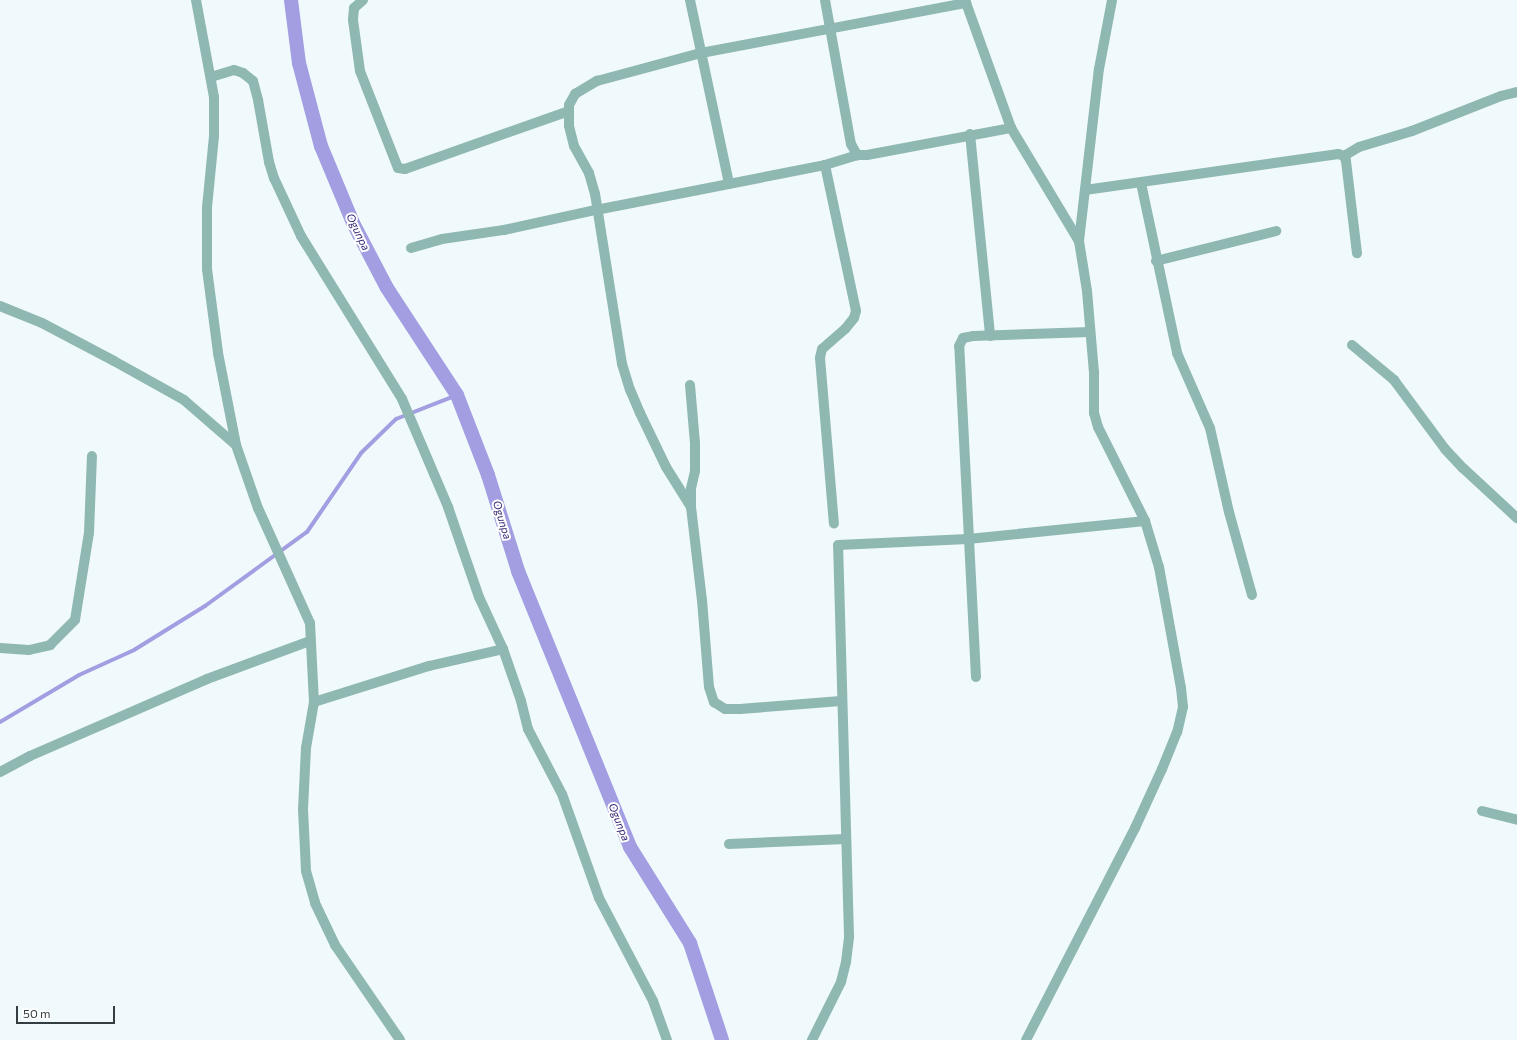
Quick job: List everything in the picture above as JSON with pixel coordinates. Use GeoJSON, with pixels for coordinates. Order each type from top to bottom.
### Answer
{"type":"FeatureCollection","features":[{"type":"Feature","properties":{"kind":"street"},"geometry":{"type":"LineString","coordinates":[[196,0],[214,97],[214,136],[207,208],[207,269],[218,353],[236,445],[258,508],[310,623],[314,702],[306,748],[304,801],[306,871],[316,903],[335,945],[400,1040]]}},
{"type":"Feature","properties":{"kind":"street"},"geometry":{"type":"LineString","coordinates":[[363,0],[354,8],[353,20],[360,71],[398,168],[405,169],[569,111]]}},
{"type":"Feature","properties":{"kind":"street"},"geometry":{"type":"LineString","coordinates":[[690,0],[729,184]]}},
{"type":"Feature","properties":{"kind":"street"},"geometry":{"type":"LineString","coordinates":[[825,0],[851,144],[857,155]]}},
{"type":"Feature","properties":{"kind":"street"},"geometry":{"type":"LineString","coordinates":[[1026,1040],[1135,828],[1177,732],[1183,707],[1159,567],[1145,521],[1098,427],[1094,413],[1094,372],[1088,291],[1079,241],[1099,69],[1112,0]]}},
{"type":"Feature","properties":{"kind":"street"},"geometry":{"type":"LineString","coordinates":[[691,507],[666,466],[630,390],[622,364],[596,210],[595,194],[589,173],[574,146],[569,126],[569,105],[575,94],[597,81],[701,53],[965,1],[1011,128],[1079,241]]}},
{"type":"Feature","properties":{"kind":"street"},"geometry":{"type":"LineString","coordinates":[[211,77],[234,70],[243,73],[253,81],[258,100],[269,162],[274,178],[301,236],[402,399],[448,507],[479,597],[503,649],[521,701],[528,729],[562,794],[599,898],[653,1001],[667,1040]]}},
{"type":"Feature","properties":{"kind":"street"},"geometry":{"type":"LineString","coordinates":[[1085,190],[1338,154],[1344,156],[1359,147],[1412,131],[1501,96],[1517,92]]}},
{"type":"Feature","properties":{"kind":"street"},"geometry":{"type":"LineString","coordinates":[[412,248],[442,239],[504,230],[596,210],[825,165],[857,155],[867,155],[970,134],[1011,128]]}},
{"type":"Feature","properties":{"kind":"street"},"geometry":{"type":"LineString","coordinates":[[970,134],[990,336]]}},
{"type":"Feature","properties":{"kind":"street"},"geometry":{"type":"LineString","coordinates":[[1344,156],[1349,179],[1358,253]]}},
{"type":"Feature","properties":{"kind":"street"},"geometry":{"type":"LineString","coordinates":[[825,165],[856,311],[854,318],[846,329],[822,349],[820,358],[834,523]]}},
{"type":"Feature","properties":{"kind":"street"},"geometry":{"type":"LineString","coordinates":[[1141,183],[1156,261],[1177,353],[1210,428],[1229,512],[1252,595]]}},
{"type":"Feature","properties":{"kind":"street"},"geometry":{"type":"LineString","coordinates":[[1156,261],[1276,231]]}},
{"type":"Feature","properties":{"kind":"street"},"geometry":{"type":"LineString","coordinates":[[0,306],[42,323],[114,360],[184,400],[236,445]]}},
{"type":"Feature","properties":{"kind":"street"},"geometry":{"type":"LineString","coordinates":[[976,677],[959,346],[963,338],[1090,332]]}},
{"type":"Feature","properties":{"kind":"street"},"geometry":{"type":"LineString","coordinates":[[1352,345],[1394,380],[1445,450],[1517,518]]}},
{"type":"Feature","properties":{"kind":"street"},"geometry":{"type":"LineString","coordinates":[[690,385],[695,450],[695,471],[691,489],[691,507],[702,600],[709,687],[714,702],[725,709],[740,709],[841,701]]}},
{"type":"Feature","properties":{"kind":"street"},"geometry":{"type":"LineString","coordinates":[[0,648],[29,650],[50,645],[75,620],[89,533],[92,456]]}},
{"type":"Feature","properties":{"kind":"street"},"geometry":{"type":"LineString","coordinates":[[812,1040],[841,982],[846,962],[849,936],[841,701],[838,545],[968,539],[1145,521]]}},
{"type":"Feature","properties":{"kind":"street"},"geometry":{"type":"LineString","coordinates":[[0,772],[30,756],[207,678],[310,641]]}},
{"type":"Feature","properties":{"kind":"street"},"geometry":{"type":"LineString","coordinates":[[314,702],[429,666],[503,649]]}},
{"type":"Feature","properties":{"kind":"street"},"geometry":{"type":"LineString","coordinates":[[1482,811],[1517,820]]}},
{"type":"Feature","properties":{"kind":"street"},"geometry":{"type":"LineString","coordinates":[[729,844],[846,839]]}},
{"type":"Feature","properties":{"kind":"waterway","name":"Ogunpa"},"geometry":{"type":"LineString","coordinates":[[291,0],[299,63],[321,146],[353,223],[387,288],[457,395],[488,475],[518,571],[630,847],[690,943],[722,1040]]}},
{"type":"Feature","properties":{"kind":"waterway"},"geometry":{"type":"LineString","coordinates":[[0,722],[79,675],[134,650],[205,606],[307,532],[361,453],[396,419],[457,395]]}}]}
